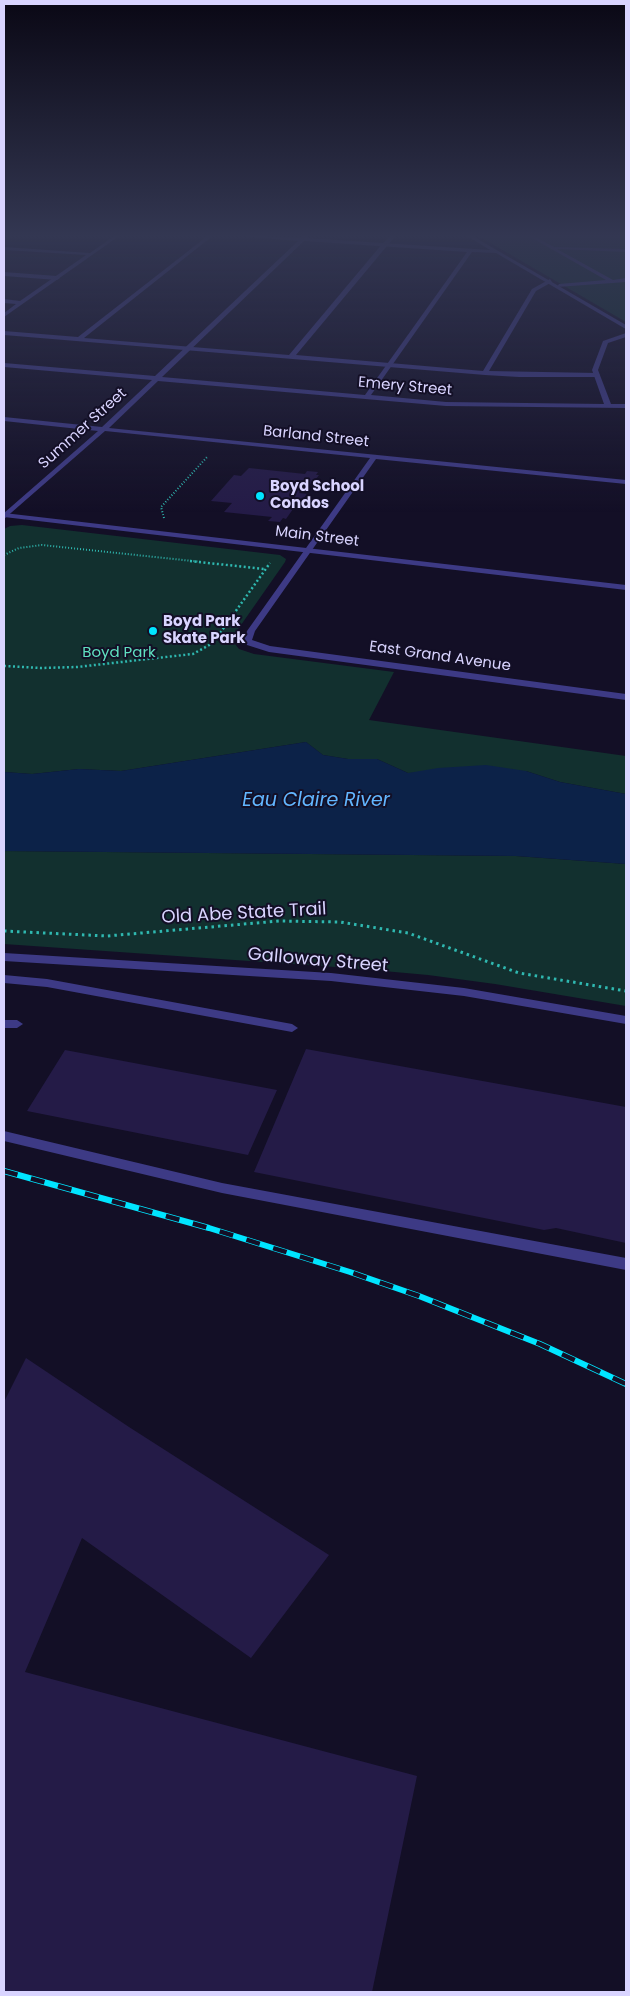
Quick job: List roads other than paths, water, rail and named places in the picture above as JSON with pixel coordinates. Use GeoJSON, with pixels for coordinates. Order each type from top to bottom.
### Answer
{"type":"FeatureCollection","features":[{"type":"Feature","properties":{"kind":"street"},"geometry":{"type":"LineString","coordinates":[[78,340],[94,327]]}},
{"type":"Feature","properties":{"kind":"street","name":"Summer Street"},"geometry":{"type":"LineString","coordinates":[[4,516],[104,429],[211,327]]}},
{"type":"Feature","properties":{"kind":"street"},"geometry":{"type":"LineString","coordinates":[[291,357],[316,327]]}},
{"type":"Feature","properties":{"kind":"street"},"geometry":{"type":"LineString","coordinates":[[367,397],[416,327]]}},
{"type":"Feature","properties":{"kind":"street"},"geometry":{"type":"LineString","coordinates":[[485,373],[512,327]]}},
{"type":"Feature","properties":{"kind":"street"},"geometry":{"type":"LineString","coordinates":[[4,333],[485,373],[520,375],[597,374]]}},
{"type":"Feature","properties":{"kind":"street"},"geometry":{"type":"LineString","coordinates":[[608,406],[595,370],[605,342],[626,335]]}},
{"type":"Feature","properties":{"kind":"street","name":"Emery Street"},"geometry":{"type":"LineString","coordinates":[[4,365],[480,405],[626,406]]}},
{"type":"Feature","properties":{"kind":"street","name":"Barland Street"},"geometry":{"type":"LineString","coordinates":[[4,419],[626,482]]}},
{"type":"Feature","properties":{"kind":"street"},"geometry":{"type":"LineString","coordinates":[[308,550],[374,457]]}},
{"type":"Feature","properties":{"kind":"street","name":"Main Street"},"geometry":{"type":"LineString","coordinates":[[4,516],[626,588]]}},
{"type":"Feature","properties":{"kind":"street","name":"East Grand Avenue"},"geometry":{"type":"LineString","coordinates":[[308,550],[251,631],[248,640],[250,643],[268,649],[626,697]]}},
{"type":"Feature","properties":{"kind":"street","name":"Galloway Street"},"geometry":{"type":"LineString","coordinates":[[4,957],[331,977],[464,992],[626,1020]]}},
{"type":"Feature","properties":{"kind":"street"},"geometry":{"type":"LineString","coordinates":[[4,979],[47,983],[292,1028]]}},
{"type":"Feature","properties":{"kind":"street"},"geometry":{"type":"LineString","coordinates":[[4,1024],[18,1024]]}},
{"type":"Feature","properties":{"kind":"street"},"geometry":{"type":"LineString","coordinates":[[4,1136],[222,1188],[626,1264]]}},
{"type":"Feature","properties":{"kind":"water","name":"Eau Claire River"},"geometry":{"type":"Polygon","coordinates":[[[306,742],[323,755],[348,759],[377,759],[408,773],[438,768],[486,765],[526,771],[560,782],[626,794],[626,864],[516,856],[4,851],[4,772],[32,774],[79,769],[121,771],[306,742]]]}},
{"type":"Feature","properties":{"kind":"railway"},"geometry":{"type":"LineString","coordinates":[[4,1171],[209,1228],[350,1272],[419,1296],[540,1344],[626,1384]]}},
{"type":"Feature","properties":{"kind":"place","name":"Boyd School Condos"},"geometry":{"type":"Point","coordinates":[260,496]}},
{"type":"Feature","properties":{"kind":"place","name":"Boyd Park Skate Park"},"geometry":{"type":"Point","coordinates":[153,631]}},
{"type":"Feature","properties":{"kind":"park label","name":"Boyd Park"},"geometry":{"type":"Point","coordinates":[119,653]}}]}
